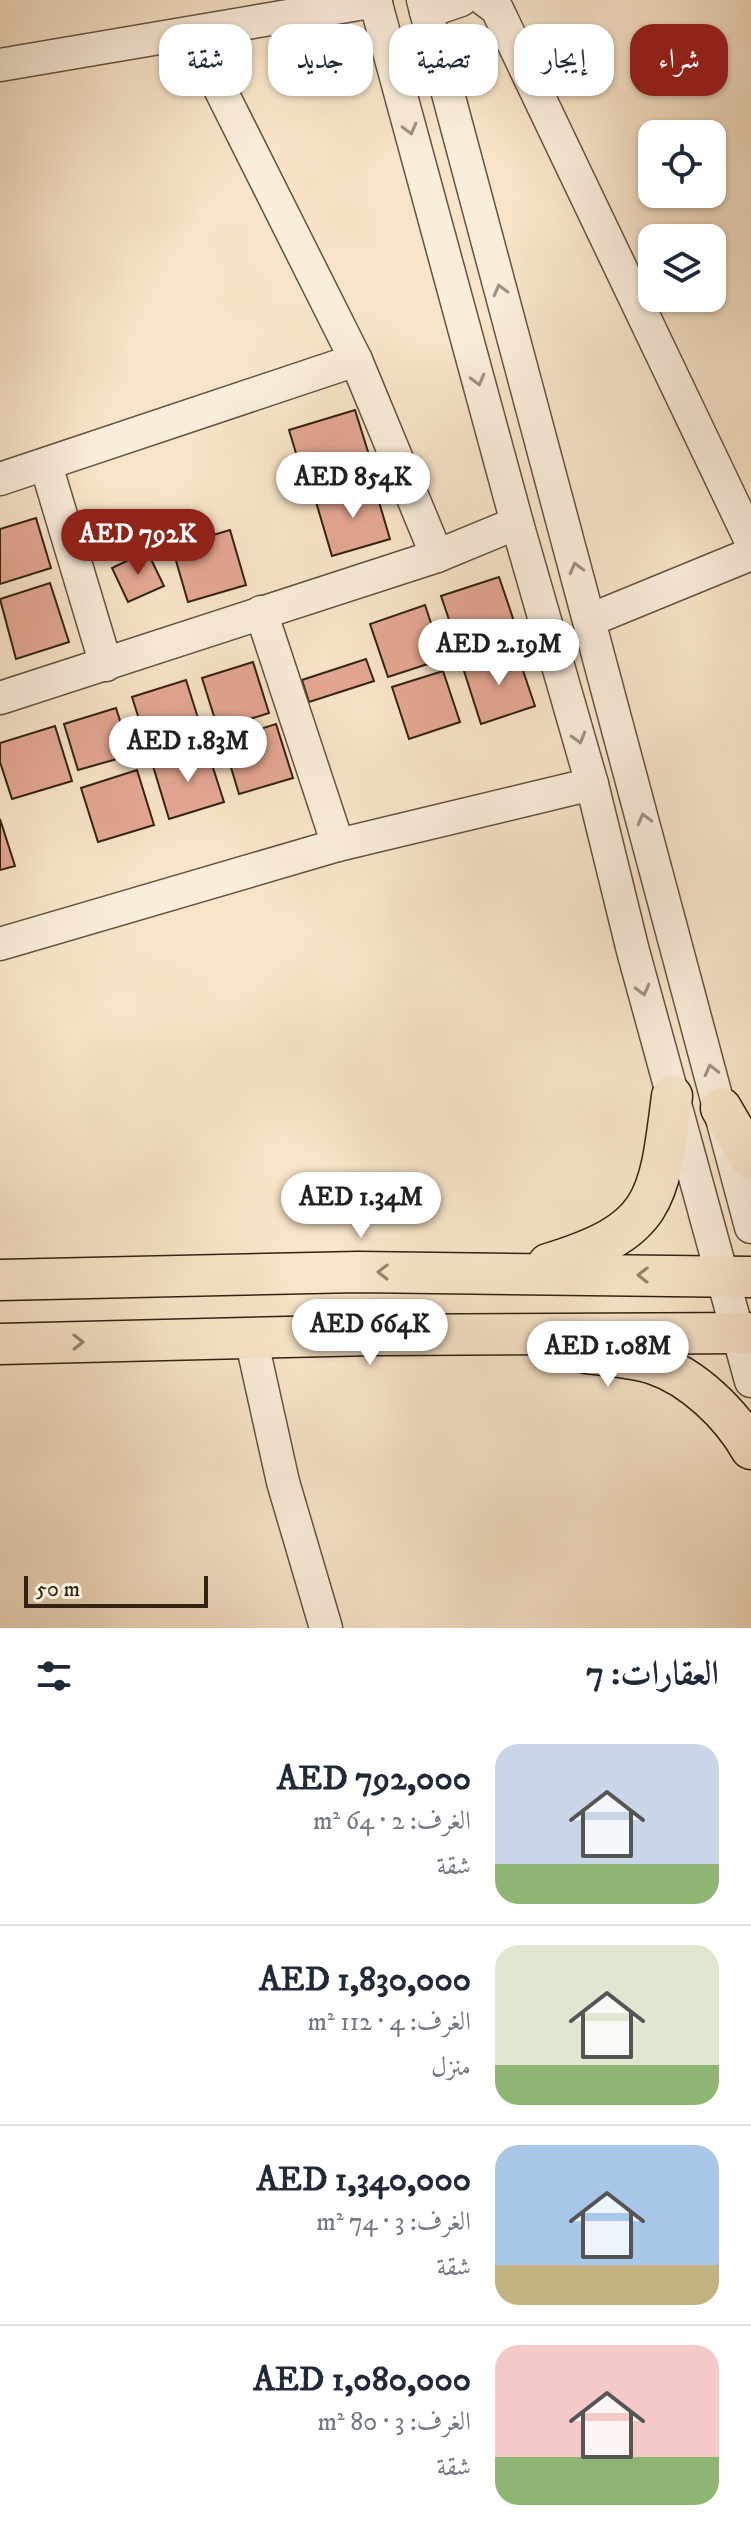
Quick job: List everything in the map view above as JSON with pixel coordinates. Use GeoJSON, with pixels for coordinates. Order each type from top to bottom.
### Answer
{"type":"FeatureCollection","features":[{"type":"Feature","properties":{"kind":"main road"},"geometry":{"type":"LineString","coordinates":[[516,1274],[609,1243],[633,1226],[653,1196],[664,1164],[672,1096]]}},
{"type":"Feature","properties":{"kind":"main road"},"geometry":{"type":"LineString","coordinates":[[721,1108],[751,1159]]}},
{"type":"Feature","properties":{"kind":"main road"},"geometry":{"type":"LineString","coordinates":[[0,1280],[358,1272],[736,1277]]}},
{"type":"Feature","properties":{"kind":"main road"},"geometry":{"type":"LineString","coordinates":[[0,1344],[472,1334],[745,1333]]}},
{"type":"Feature","properties":{"kind":"main road"},"geometry":{"type":"LineString","coordinates":[[472,1334],[655,1364],[691,1384],[724,1413],[751,1449]]}},
{"type":"Feature","properties":{"kind":"street"},"geometry":{"type":"LineString","coordinates":[[461,0],[424,6],[751,1227]]}},
{"type":"Feature","properties":{"kind":"street"},"geometry":{"type":"LineString","coordinates":[[485,0],[497,9],[751,541]]}},
{"type":"Feature","properties":{"kind":"street"},"geometry":{"type":"LineString","coordinates":[[244,24],[376,1],[517,523],[592,784],[672,1096],[736,1277],[751,1381]]}},
{"type":"Feature","properties":{"kind":"street"},"geometry":{"type":"LineString","coordinates":[[0,65],[159,38]]}},
{"type":"Feature","properties":{"kind":"street"},"geometry":{"type":"LineString","coordinates":[[224,96],[356,360],[437,556]]}},
{"type":"Feature","properties":{"kind":"street"},"geometry":{"type":"LineString","coordinates":[[0,479],[356,360]]}},
{"type":"Feature","properties":{"kind":"street"},"geometry":{"type":"LineString","coordinates":[[46,465],[106,665]]}},
{"type":"Feature","properties":{"kind":"street"},"geometry":{"type":"LineString","coordinates":[[0,698],[437,556],[517,523]]}},
{"type":"Feature","properties":{"kind":"street"},"geometry":{"type":"LineString","coordinates":[[590,620],[751,554]]}},
{"type":"Feature","properties":{"kind":"street"},"geometry":{"type":"LineString","coordinates":[[261,612],[338,845]]}},
{"type":"Feature","properties":{"kind":"street"},"geometry":{"type":"LineString","coordinates":[[0,944],[338,845],[592,784]]}},
{"type":"Feature","properties":{"kind":"street"},"geometry":{"type":"LineString","coordinates":[[251,1338],[283,1482],[326,1628]]}},
{"type":"Feature","properties":{"kind":"building"},"geometry":{"type":"Polygon","coordinates":[[[355,410],[375,474],[308,493],[289,430],[355,410]]]}},
{"type":"Feature","properties":{"kind":"building"},"geometry":{"type":"Polygon","coordinates":[[[374,485],[390,539],[332,556],[316,502],[374,485]]]}},
{"type":"Feature","properties":{"kind":"building"},"geometry":{"type":"Polygon","coordinates":[[[36,518],[51,568],[0,584],[0,529],[36,518]]]}},
{"type":"Feature","properties":{"kind":"building"},"geometry":{"type":"Polygon","coordinates":[[[230,530],[246,585],[188,602],[172,547],[230,530]]]}},
{"type":"Feature","properties":{"kind":"building"},"geometry":{"type":"Polygon","coordinates":[[[147,551],[164,586],[128,602],[112,568],[147,551]]]}},
{"type":"Feature","properties":{"kind":"building"},"geometry":{"type":"Polygon","coordinates":[[[499,577],[519,636],[461,655],[441,596],[499,577]]]}},
{"type":"Feature","properties":{"kind":"building"},"geometry":{"type":"Polygon","coordinates":[[[50,583],[69,642],[16,659],[0,599],[50,583]]]}},
{"type":"Feature","properties":{"kind":"building"},"geometry":{"type":"Polygon","coordinates":[[[425,605],[443,659],[388,677],[370,624],[425,605]]]}},
{"type":"Feature","properties":{"kind":"building"},"geometry":{"type":"Polygon","coordinates":[[[516,650],[535,706],[481,724],[463,668],[516,650]]]}},
{"type":"Feature","properties":{"kind":"building"},"geometry":{"type":"Polygon","coordinates":[[[366,659],[374,681],[309,702],[302,680],[366,659]]]}},
{"type":"Feature","properties":{"kind":"building"},"geometry":{"type":"Polygon","coordinates":[[[253,662],[269,713],[218,729],[202,678],[253,662]]]}},
{"type":"Feature","properties":{"kind":"building"},"geometry":{"type":"Polygon","coordinates":[[[443,671],[460,722],[409,739],[392,687],[443,671]]]}},
{"type":"Feature","properties":{"kind":"building"},"geometry":{"type":"Polygon","coordinates":[[[186,680],[204,737],[150,754],[132,697],[186,680]]]}},
{"type":"Feature","properties":{"kind":"building"},"geometry":{"type":"Polygon","coordinates":[[[116,708],[131,755],[78,770],[64,724],[116,708]]]}},
{"type":"Feature","properties":{"kind":"building"},"geometry":{"type":"Polygon","coordinates":[[[276,724],[293,778],[239,794],[223,741],[276,724]]]}},
{"type":"Feature","properties":{"kind":"building"},"geometry":{"type":"Polygon","coordinates":[[[55,726],[72,781],[12,799],[0,762],[0,743],[55,726]]]}},
{"type":"Feature","properties":{"kind":"building"},"geometry":{"type":"Polygon","coordinates":[[[207,749],[224,802],[169,819],[153,766],[207,749]]]}},
{"type":"Feature","properties":{"kind":"building"},"geometry":{"type":"Polygon","coordinates":[[[137,770],[154,825],[98,842],[81,788],[137,770]]]}},
{"type":"Feature","properties":{"kind":"building"},"geometry":{"type":"Polygon","coordinates":[[[0,819],[15,866],[0,870],[0,819]]]}}]}
